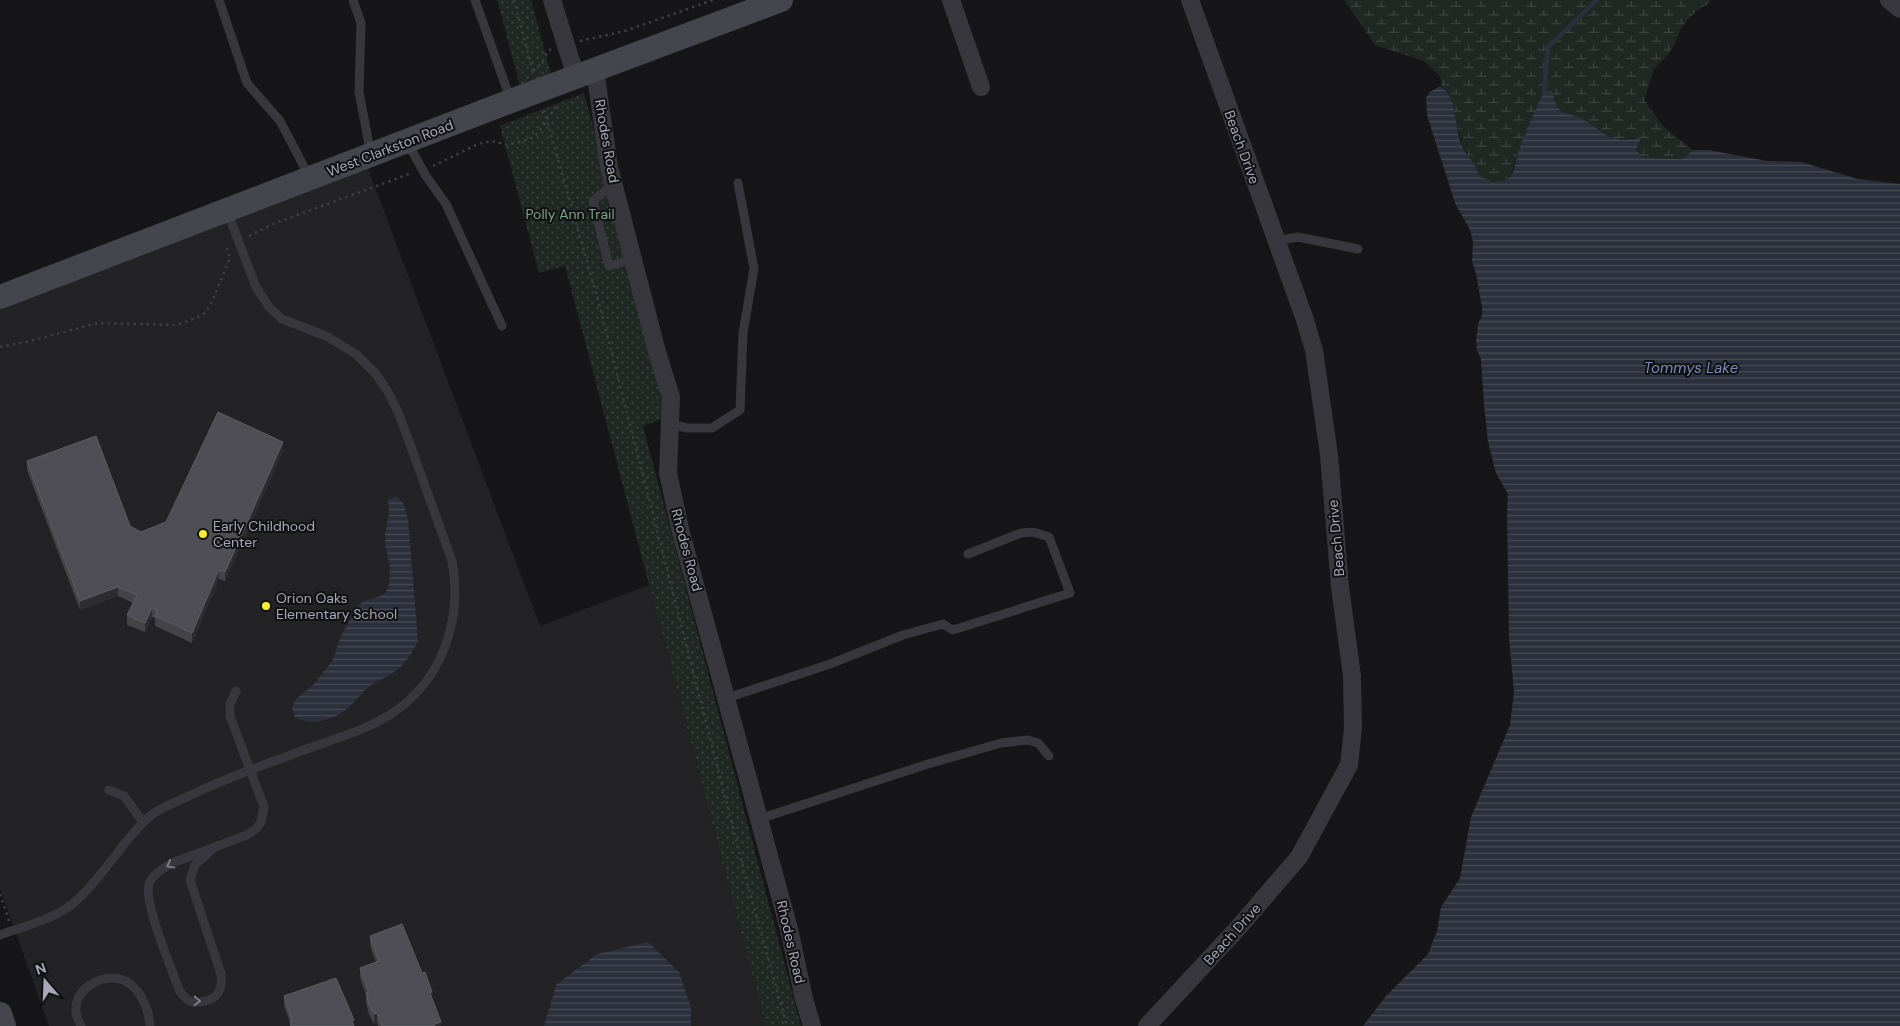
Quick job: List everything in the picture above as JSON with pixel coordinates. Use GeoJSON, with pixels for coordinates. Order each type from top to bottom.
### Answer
{"type":"FeatureCollection","features":[{"type":"Feature","properties":{"kind":"main road","name":"West Clarkston Road"},"geometry":{"type":"LineString","coordinates":[[0,297],[511,101],[535,80],[586,74],[781,0]]}},
{"type":"Feature","properties":{"kind":"main road"},"geometry":{"type":"LineString","coordinates":[[0,1014],[4,1026]]}},
{"type":"Feature","properties":{"kind":"street","name":"Rhodes Road"},"geometry":{"type":"LineString","coordinates":[[552,0],[566,44],[586,74],[657,352],[671,397],[668,473],[681,533],[789,929],[804,999],[812,1026]]}},
{"type":"Feature","properties":{"kind":"street"},"geometry":{"type":"LineString","coordinates":[[951,0],[981,88]]}},
{"type":"Feature","properties":{"kind":"street","name":"Beach Drive"},"geometry":{"type":"LineString","coordinates":[[1147,1026],[1238,928],[1300,857],[1349,765],[1353,728],[1352,676],[1340,588],[1329,455],[1314,350],[1190,0]]}},
{"type":"Feature","properties":{"kind":"street"},"geometry":{"type":"LineString","coordinates":[[1890,0],[1900,9]]}},
{"type":"Feature","properties":{"kind":"lane"},"geometry":{"type":"LineString","coordinates":[[219,0],[247,83],[280,121],[310,178]]}},
{"type":"Feature","properties":{"kind":"lane"},"geometry":{"type":"LineString","coordinates":[[353,0],[361,23],[359,92],[371,155]]}},
{"type":"Feature","properties":{"kind":"lane"},"geometry":{"type":"LineString","coordinates":[[475,0],[511,101]]}},
{"type":"Feature","properties":{"kind":"lane"},"geometry":{"type":"LineString","coordinates":[[407,141],[422,170],[446,204],[502,326]]}},
{"type":"Feature","properties":{"kind":"lane"},"geometry":{"type":"LineString","coordinates":[[670,424],[687,428],[712,428],[740,410],[743,333],[754,269],[738,183]]}},
{"type":"Feature","properties":{"kind":"lane"},"geometry":{"type":"LineString","coordinates":[[614,184],[593,201],[609,266],[633,259]]}},
{"type":"Feature","properties":{"kind":"lane"},"geometry":{"type":"LineString","coordinates":[[0,935],[51,917],[67,907],[85,891],[143,822],[152,814],[227,778],[366,727],[401,707],[427,680],[441,657],[449,636],[454,620],[456,586],[449,549],[410,444],[388,392],[371,369],[356,354],[326,336],[289,322],[273,312],[258,290],[227,210]]}},
{"type":"Feature","properties":{"kind":"lane"},"geometry":{"type":"LineString","coordinates":[[1276,241],[1298,237],[1358,249]]}},
{"type":"Feature","properties":{"kind":"lane"},"geometry":{"type":"LineString","coordinates":[[726,698],[830,664],[903,635],[943,624],[953,630],[1070,593],[1049,537],[1033,532],[1021,532],[968,554]]}},
{"type":"Feature","properties":{"kind":"lane"},"geometry":{"type":"LineString","coordinates":[[215,847],[195,866],[190,880],[221,974],[222,985],[218,995],[213,999],[193,1003],[184,997],[179,990],[151,908],[148,890],[150,882],[167,865],[215,847],[247,835],[257,828],[263,818],[264,804],[229,710],[236,691]]}},
{"type":"Feature","properties":{"kind":"lane"},"geometry":{"type":"LineString","coordinates":[[759,818],[928,764],[1001,743],[1033,741],[1038,743],[1048,756]]}},
{"type":"Feature","properties":{"kind":"lane"},"geometry":{"type":"LineString","coordinates":[[109,790],[124,796],[143,822]]}},
{"type":"Feature","properties":{"kind":"lane"},"geometry":{"type":"LineString","coordinates":[[81,1026],[76,1011],[78,998],[86,987],[107,979],[120,979],[128,982],[137,991],[149,1012],[150,1026]]}},
{"type":"Feature","properties":{"kind":"path"},"geometry":{"type":"LineString","coordinates":[[514,0],[601,311],[745,875],[786,1026]]}},
{"type":"Feature","properties":{"kind":"path"},"geometry":{"type":"LineString","coordinates":[[535,80],[538,68],[551,48],[625,31],[712,0]]}},
{"type":"Feature","properties":{"kind":"path"},"geometry":{"type":"LineString","coordinates":[[0,347],[98,323],[176,326],[188,322],[203,315],[210,306],[230,257],[226,245],[273,224],[422,170],[478,144],[492,142],[507,145],[530,139],[538,133],[558,104]]}},
{"type":"Feature","properties":{"kind":"path"},"geometry":{"type":"LineString","coordinates":[[0,894],[12,931]]}},
{"type":"Feature","properties":{"kind":"shaded area","name":"Orion Oaks Elementary School"},"geometry":{"type":"Polygon","coordinates":[[[367,166],[540,626],[649,585],[764,1020],[764,1026],[49,1026],[0,889],[0,307],[367,166]]]}},
{"type":"Feature","properties":{"kind":"green space"},"geometry":{"type":"Polygon","coordinates":[[[497,0],[531,0],[551,74],[520,86],[497,0]]]}},
{"type":"Feature","properties":{"kind":"green space"},"geometry":{"type":"Polygon","coordinates":[[[1344,0],[1710,0],[1710,3],[1696,11],[1681,28],[1668,55],[1654,69],[1644,100],[1663,126],[1693,150],[1684,158],[1677,159],[1642,157],[1636,150],[1641,140],[1635,138],[1621,140],[1609,137],[1582,118],[1562,112],[1557,107],[1553,94],[1541,96],[1538,108],[1521,144],[1510,177],[1503,181],[1487,181],[1481,177],[1473,162],[1464,151],[1453,104],[1442,87],[1440,76],[1424,61],[1375,45],[1344,0]]]}},
{"type":"Feature","properties":{"kind":"green space","name":"Polly Ann Trail"},"geometry":{"type":"Polygon","coordinates":[[[584,93],[669,416],[643,426],[801,1026],[764,1026],[764,1020],[565,266],[539,273],[500,126],[584,93]]]}},
{"type":"Feature","properties":{"kind":"water","name":"Tommys Lake"},"geometry":{"type":"Polygon","coordinates":[[[1440,86],[1447,92],[1453,104],[1459,138],[1464,151],[1473,162],[1481,177],[1493,182],[1504,181],[1510,177],[1521,144],[1544,91],[1551,91],[1557,107],[1562,112],[1582,118],[1609,137],[1622,140],[1641,138],[1636,150],[1642,157],[1677,159],[1684,158],[1693,150],[1709,150],[1767,161],[1801,162],[1858,179],[1900,184],[1900,1026],[1363,1026],[1386,996],[1428,954],[1437,931],[1441,907],[1460,878],[1471,817],[1510,725],[1514,692],[1509,637],[1508,494],[1496,473],[1488,442],[1481,359],[1476,342],[1482,307],[1472,261],[1473,241],[1470,230],[1455,203],[1427,115],[1426,98],[1430,92],[1440,86]]]}},
{"type":"Feature","properties":{"kind":"water"},"geometry":{"type":"Polygon","coordinates":[[[397,497],[404,504],[408,519],[418,641],[410,656],[401,666],[392,674],[371,685],[337,716],[316,721],[295,718],[292,708],[296,699],[313,685],[333,660],[340,638],[358,605],[386,592],[389,585],[390,568],[385,544],[389,514],[388,499],[397,497]]]}},
{"type":"Feature","properties":{"kind":"water"},"geometry":{"type":"Polygon","coordinates":[[[648,942],[679,972],[691,1007],[691,1026],[544,1026],[556,985],[597,954],[648,942]]]}},
{"type":"Feature","properties":{"kind":"building","name":"Early Childhood Center"},"geometry":{"type":"Polygon","coordinates":[[[218,412],[283,442],[225,572],[219,570],[192,633],[155,616],[157,610],[152,608],[145,623],[127,615],[137,595],[118,587],[80,601],[27,461],[96,436],[130,526],[141,532],[166,522],[218,412]]]}},
{"type":"Feature","properties":{"kind":"building"},"geometry":{"type":"Polygon","coordinates":[[[402,924],[422,973],[425,972],[432,992],[430,993],[441,1022],[434,1026],[382,1026],[377,1013],[374,1014],[369,1004],[366,993],[369,992],[360,968],[379,961],[370,936],[402,924]]]}},
{"type":"Feature","properties":{"kind":"building"},"geometry":{"type":"Polygon","coordinates":[[[336,978],[354,1020],[352,1021],[354,1026],[291,1026],[290,1021],[292,1020],[284,996],[336,978]]]}},
{"type":"Feature","properties":{"kind":"waterway"},"geometry":{"type":"LineString","coordinates":[[1544,91],[1548,47],[1597,0]]}},
{"type":"Feature","properties":{"kind":"place","name":"Early Childhood Center"},"geometry":{"type":"Point","coordinates":[203,534]}},
{"type":"Feature","properties":{"kind":"place","name":"Orion Oaks Elementary School"},"geometry":{"type":"Point","coordinates":[266,606]}}]}
